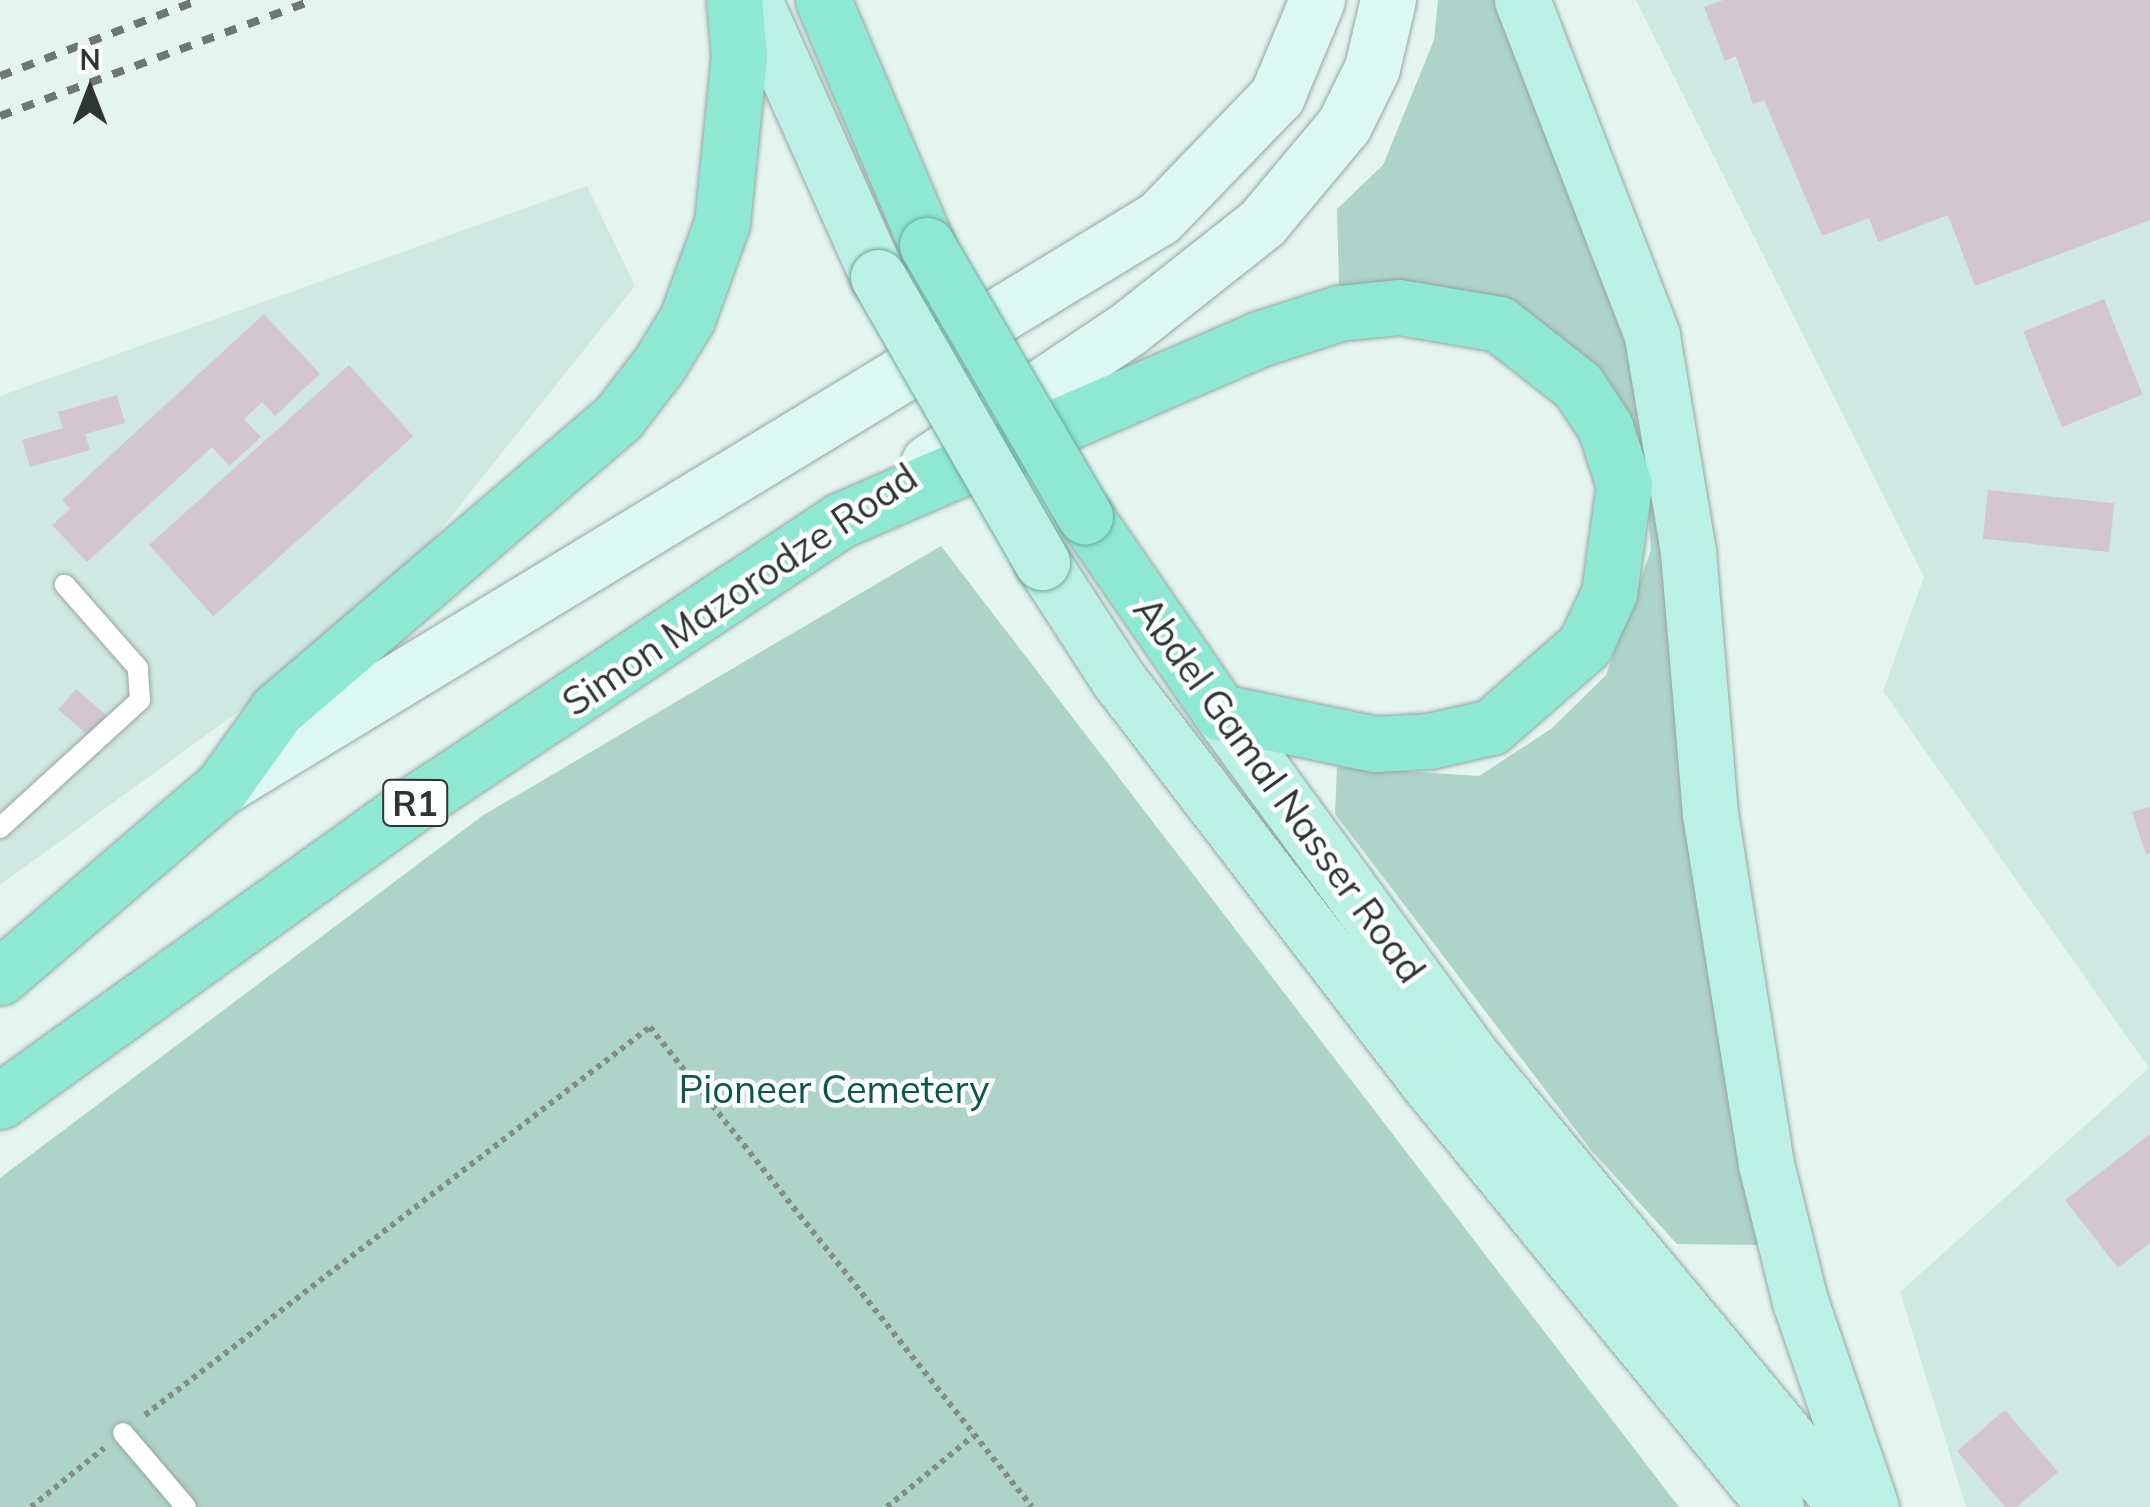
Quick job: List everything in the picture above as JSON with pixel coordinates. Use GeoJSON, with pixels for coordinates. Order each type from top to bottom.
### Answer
{"type":"FeatureCollection","features":[{"type":"Feature","properties":{"kind":"highway"},"geometry":{"type":"LineString","coordinates":[[0,977],[222,787],[277,710],[618,418],[660,363],[722,224],[739,56],[734,0]]}},
{"type":"Feature","properties":{"kind":"highway","name":"Abdel Gamal Nasser Road"},"geometry":{"type":"LineString","coordinates":[[823,0],[926,245],[1085,516],[1220,712]]}},
{"type":"Feature","properties":{"kind":"highway"},"geometry":{"type":"LineString","coordinates":[[841,520],[1338,313],[1466,313],[1499,324],[1578,386],[1605,427],[1624,485],[1625,526],[1585,645],[1537,694],[1491,727],[1411,742],[1375,744],[1220,712]]}},
{"type":"Feature","properties":{"kind":"highway","name":"Simon Mazorodze Road"},"geometry":{"type":"LineString","coordinates":[[0,1101],[297,884],[841,520]]}},
{"type":"Feature","properties":{"kind":"main road","name":"Abdel Gamal Nasser Road"},"geometry":{"type":"LineString","coordinates":[[754,0],[878,277],[1042,562],[1118,679],[1429,1084],[1776,1507]]}},
{"type":"Feature","properties":{"kind":"main road"},"geometry":{"type":"LineString","coordinates":[[222,787],[1159,218],[1276,96],[1318,0]]}},
{"type":"Feature","properties":{"kind":"main road","name":"Simon Mazorodze Road"},"geometry":{"type":"LineString","coordinates":[[841,520],[1129,328],[1262,223],[1344,126],[1372,68],[1388,0]]}},
{"type":"Feature","properties":{"kind":"main road"},"geometry":{"type":"LineString","coordinates":[[1522,0],[1652,336],[1688,552],[1710,814],[1763,1148],[1800,1302],[1871,1507]]}},
{"type":"Feature","properties":{"kind":"main road","name":"Abdel Gamal Nasser Road"},"geometry":{"type":"LineString","coordinates":[[1220,712],[1474,1058],[1846,1507]]}},
{"type":"Feature","properties":{"kind":"lane"},"geometry":{"type":"LineString","coordinates":[[0,828],[140,700],[138,668],[65,585]]}},
{"type":"Feature","properties":{"kind":"lane"},"geometry":{"type":"LineString","coordinates":[[123,1433],[186,1507]]}},
{"type":"Feature","properties":{"kind":"path"},"geometry":{"type":"LineString","coordinates":[[31,1507],[650,1026],[1032,1507]]}},
{"type":"Feature","properties":{"kind":"path"},"geometry":{"type":"LineString","coordinates":[[887,1507],[973,1436]]}},
{"type":"Feature","properties":{"kind":"shaded area"},"geometry":{"type":"Polygon","coordinates":[[[1636,0],[2150,0],[2150,1507],[1966,1507],[1900,1292],[2149,1068],[1883,691],[1924,577],[1636,0]]]}},
{"type":"Feature","properties":{"kind":"shaded area"},"geometry":{"type":"Polygon","coordinates":[[[587,186],[635,286],[374,613],[0,885],[0,396],[587,186]]]}},
{"type":"Feature","properties":{"kind":"green space"},"geometry":{"type":"Polygon","coordinates":[[[1438,0],[1502,0],[1530,54],[1589,252],[1635,350],[1664,481],[1702,920],[1759,1245],[1677,1244],[1591,1150],[1335,814],[1337,767],[1479,776],[1551,729],[1606,675],[1651,550],[1645,476],[1604,390],[1339,286],[1337,209],[1383,165],[1434,40],[1438,0]]]}},
{"type":"Feature","properties":{"kind":"green space","name":"Pioneer Cemetery"},"geometry":{"type":"Polygon","coordinates":[[[941,546],[1679,1507],[0,1507],[0,1178],[482,816],[941,546]]]}},
{"type":"Feature","properties":{"kind":"building"},"geometry":{"type":"Polygon","coordinates":[[[1723,0],[2150,0],[2150,220],[1975,286],[1948,215],[1878,242],[1869,218],[1822,236],[1764,100],[1753,104],[1736,56],[1725,61],[1704,7],[1723,0]]]}},
{"type":"Feature","properties":{"kind":"building"},"geometry":{"type":"Polygon","coordinates":[[[2104,299],[2143,394],[2062,427],[2023,332],[2104,299]]]}},
{"type":"Feature","properties":{"kind":"building"},"geometry":{"type":"Polygon","coordinates":[[[264,314],[320,374],[275,416],[262,402],[244,419],[261,437],[229,466],[212,447],[87,562],[52,525],[70,509],[62,500],[264,314]]]}},
{"type":"Feature","properties":{"kind":"building"},"geometry":{"type":"Polygon","coordinates":[[[349,365],[413,436],[213,616],[149,545],[349,365]]]}},
{"type":"Feature","properties":{"kind":"building"},"geometry":{"type":"Polygon","coordinates":[[[117,395],[125,423],[85,434],[90,450],[30,467],[22,440],[63,428],[58,412],[117,395]]]}},
{"type":"Feature","properties":{"kind":"building"},"geometry":{"type":"Polygon","coordinates":[[[1988,490],[2114,503],[2109,552],[1983,539],[1988,490]]]}},
{"type":"Feature","properties":{"kind":"building"},"geometry":{"type":"Polygon","coordinates":[[[76,689],[107,716],[89,736],[58,709],[76,689]]]}},
{"type":"Feature","properties":{"kind":"building"},"geometry":{"type":"Polygon","coordinates":[[[2150,807],[2150,853],[2146,855],[2132,812],[2150,807]]]}},
{"type":"Feature","properties":{"kind":"building"},"geometry":{"type":"Polygon","coordinates":[[[2150,1134],[2150,1243],[2118,1268],[2065,1200],[2150,1134]]]}},
{"type":"Feature","properties":{"kind":"building"},"geometry":{"type":"Polygon","coordinates":[[[2005,1410],[2058,1472],[2017,1507],[2005,1507],[1957,1451],[2005,1410]]]}},
{"type":"Feature","properties":{"kind":"railway"},"geometry":{"type":"LineString","coordinates":[[0,76],[199,0]]}},
{"type":"Feature","properties":{"kind":"railway"},"geometry":{"type":"LineString","coordinates":[[0,116],[313,0]]}}]}
